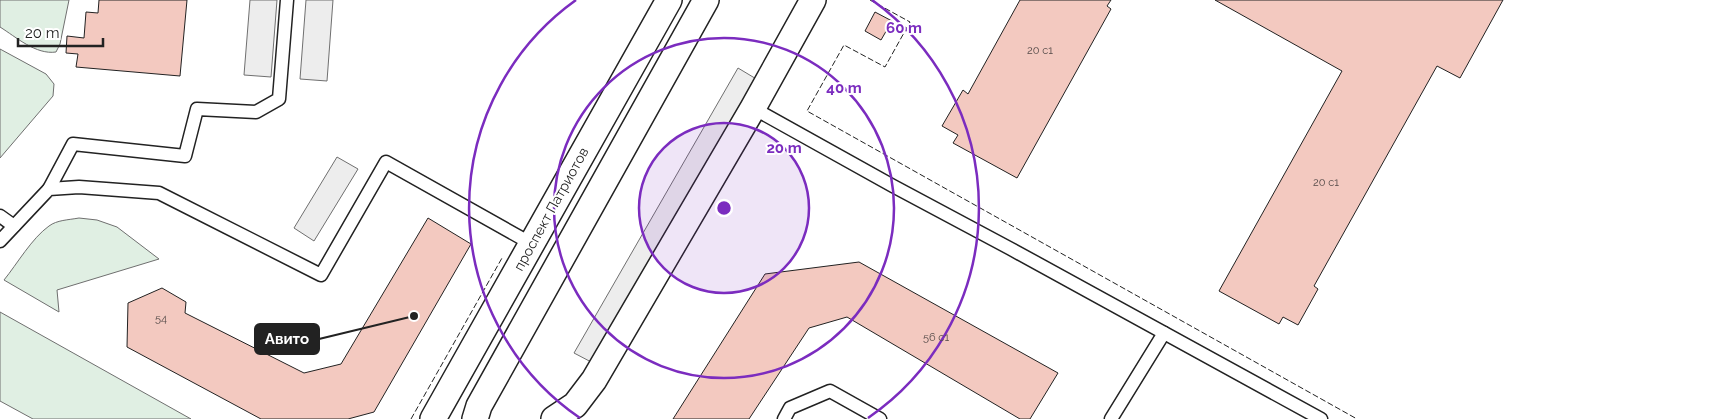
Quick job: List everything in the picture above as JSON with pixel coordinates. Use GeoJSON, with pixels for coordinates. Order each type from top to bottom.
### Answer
{"type":"FeatureCollection","features":[{"type":"Feature","properties":{"kind":"street","name":"проспект Патриотов"},"geometry":{"type":"LineString","coordinates":[[433,419],[669,0]]}},
{"type":"Feature","properties":{"kind":"street"},"geometry":{"type":"LineString","coordinates":[[474,419],[484,397],[706,0]]}},
{"type":"Feature","properties":{"kind":"street"},"geometry":{"type":"LineString","coordinates":[[554,419],[574,405],[594,380],[753,108],[813,0]]}},
{"type":"Feature","properties":{"kind":"lane"},"geometry":{"type":"LineString","coordinates":[[0,241],[49,189],[73,144],[185,156],[197,109],[256,112],[279,99],[288,0]]}},
{"type":"Feature","properties":{"kind":"lane"},"geometry":{"type":"LineString","coordinates":[[753,108],[1321,419]]}},
{"type":"Feature","properties":{"kind":"lane"},"geometry":{"type":"LineString","coordinates":[[49,189],[79,187],[159,193],[321,275],[386,162],[532,244]]}},
{"type":"Feature","properties":{"kind":"lane"},"geometry":{"type":"LineString","coordinates":[[0,216],[14,226]]}},
{"type":"Feature","properties":{"kind":"lane"},"geometry":{"type":"LineString","coordinates":[[1111,419],[1164,333]]}},
{"type":"Feature","properties":{"kind":"lane"},"geometry":{"type":"LineString","coordinates":[[784,419],[790,408],[830,391],[880,419]]}},
{"type":"Feature","properties":{"kind":"green space"},"geometry":{"type":"Polygon","coordinates":[[[0,0],[69,0],[60,44],[56,52],[41,51],[34,48],[0,27],[0,0]]]}},
{"type":"Feature","properties":{"kind":"green space"},"geometry":{"type":"Polygon","coordinates":[[[0,49],[46,74],[54,84],[53,96],[0,158],[0,49]]]}},
{"type":"Feature","properties":{"kind":"green space"},"geometry":{"type":"Polygon","coordinates":[[[79,218],[97,220],[117,227],[159,259],[57,290],[59,312],[4,280],[31,244],[49,226],[63,220],[79,218]]]}},
{"type":"Feature","properties":{"kind":"green space"},"geometry":{"type":"Polygon","coordinates":[[[0,312],[191,419],[33,419],[0,401],[0,312]]]}},
{"type":"Feature","properties":{"kind":"shaded area"},"geometry":{"type":"Polygon","coordinates":[[[250,0],[277,0],[271,77],[244,75],[250,0]]]}},
{"type":"Feature","properties":{"kind":"shaded area"},"geometry":{"type":"Polygon","coordinates":[[[306,0],[333,0],[327,81],[300,79],[306,0]]]}},
{"type":"Feature","properties":{"kind":"shaded area"},"geometry":{"type":"Polygon","coordinates":[[[738,68],[758,80],[595,364],[574,353],[738,68]]]}},
{"type":"Feature","properties":{"kind":"shaded area"},"geometry":{"type":"Polygon","coordinates":[[[337,157],[358,169],[314,241],[294,228],[337,157]]]}},
{"type":"Feature","properties":{"kind":"building"},"geometry":{"type":"Polygon","coordinates":[[[99,0],[187,0],[180,76],[76,67],[78,54],[66,53],[67,36],[84,38],[86,12],[98,13],[99,0]]]}},
{"type":"Feature","properties":{"kind":"building"},"geometry":{"type":"Polygon","coordinates":[[[1020,0],[1111,0],[1107,6],[1111,9],[1017,178],[953,143],[958,135],[942,126],[963,90],[968,94],[1020,0]]]}},
{"type":"Feature","properties":{"kind":"building"},"geometry":{"type":"Polygon","coordinates":[[[1215,0],[1503,0],[1460,78],[1437,66],[1314,286],[1318,289],[1298,325],[1283,317],[1279,324],[1219,291],[1342,71],[1215,0]]]}},
{"type":"Feature","properties":{"kind":"building"},"geometry":{"type":"Polygon","coordinates":[[[875,12],[892,21],[881,40],[865,31],[875,12]]]}},
{"type":"Feature","properties":{"kind":"building"},"geometry":{"type":"Polygon","coordinates":[[[428,218],[471,244],[374,412],[348,419],[261,419],[127,347],[128,303],[162,288],[186,302],[185,313],[304,373],[341,364],[428,218]]]}},
{"type":"Feature","properties":{"kind":"building"},"geometry":{"type":"Polygon","coordinates":[[[859,262],[1058,373],[1030,419],[1020,419],[847,317],[809,328],[749,419],[673,419],[765,274],[859,262]]]}},
{"type":"Feature","properties":{"kind":"fence"},"geometry":{"type":"LineString","coordinates":[[870,0],[910,22],[885,67],[844,45],[807,111],[1357,419]]}},
{"type":"Feature","properties":{"kind":"fence"},"geometry":{"type":"LineString","coordinates":[[411,419],[502,258]]}},
{"type":"Feature","properties":{"kind":"place","name":"Авито"},"geometry":{"type":"Point","coordinates":[414,316]}}]}
